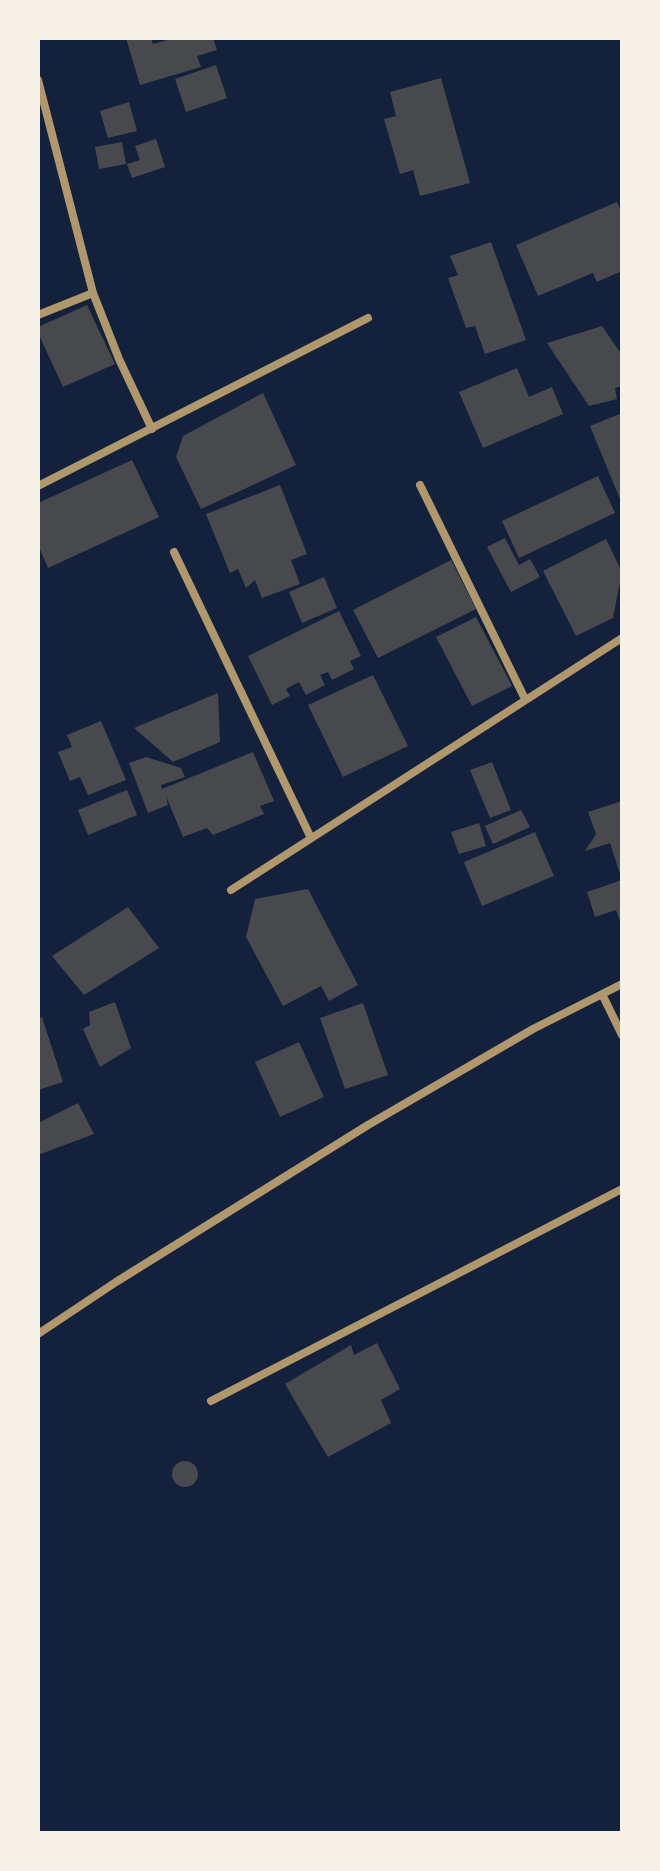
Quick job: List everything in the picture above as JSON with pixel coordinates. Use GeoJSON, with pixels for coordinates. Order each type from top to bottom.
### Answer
{"type":"FeatureCollection","features":[{"type":"Feature","properties":{"kind":"street"},"geometry":{"type":"LineString","coordinates":[[38,80],[93,293],[119,359],[152,429]]}},
{"type":"Feature","properties":{"kind":"street"},"geometry":{"type":"LineString","coordinates":[[38,315],[93,293]]}},
{"type":"Feature","properties":{"kind":"street"},"geometry":{"type":"LineString","coordinates":[[38,486],[368,318]]}},
{"type":"Feature","properties":{"kind":"street"},"geometry":{"type":"LineString","coordinates":[[420,485],[525,699]]}},
{"type":"Feature","properties":{"kind":"street"},"geometry":{"type":"LineString","coordinates":[[174,552],[311,838]]}},
{"type":"Feature","properties":{"kind":"street"},"geometry":{"type":"LineString","coordinates":[[231,890],[622,638]]}},
{"type":"Feature","properties":{"kind":"street"},"geometry":{"type":"LineString","coordinates":[[38,1334],[129,1273],[368,1125],[533,1029],[622,984]]}},
{"type":"Feature","properties":{"kind":"street"},"geometry":{"type":"LineString","coordinates":[[602,994],[622,1035]]}},
{"type":"Feature","properties":{"kind":"street"},"geometry":{"type":"LineString","coordinates":[[211,1401],[622,1189]]}},
{"type":"Feature","properties":{"kind":"building"},"geometry":{"type":"Polygon","coordinates":[[[126,38],[151,38],[153,44],[175,38],[213,38],[217,50],[197,56],[201,67],[140,85],[126,38]]]}},
{"type":"Feature","properties":{"kind":"building"},"geometry":{"type":"Polygon","coordinates":[[[216,65],[227,98],[186,112],[175,79],[216,65]]]}},
{"type":"Feature","properties":{"kind":"building"},"geometry":{"type":"Polygon","coordinates":[[[441,78],[470,183],[420,196],[413,170],[400,174],[384,119],[396,116],[390,92],[441,78]]]}},
{"type":"Feature","properties":{"kind":"building"},"geometry":{"type":"Polygon","coordinates":[[[129,102],[137,131],[108,138],[100,111],[129,102]]]}},
{"type":"Feature","properties":{"kind":"building"},"geometry":{"type":"Polygon","coordinates":[[[156,139],[165,167],[132,178],[127,164],[140,160],[135,146],[156,139]]]}},
{"type":"Feature","properties":{"kind":"building"},"geometry":{"type":"Polygon","coordinates":[[[122,142],[126,164],[99,169],[95,147],[122,142]]]}},
{"type":"Feature","properties":{"kind":"building"},"geometry":{"type":"Polygon","coordinates":[[[617,202],[622,214],[622,271],[597,282],[593,273],[538,296],[516,245],[617,202]]]}},
{"type":"Feature","properties":{"kind":"building"},"geometry":{"type":"Polygon","coordinates":[[[491,242],[526,340],[485,354],[475,326],[466,328],[448,278],[458,275],[450,256],[491,242]]]}},
{"type":"Feature","properties":{"kind":"building"},"geometry":{"type":"Polygon","coordinates":[[[87,305],[115,364],[63,387],[38,327],[87,305]]]}},
{"type":"Feature","properties":{"kind":"building"},"geometry":{"type":"Polygon","coordinates":[[[602,326],[622,355],[622,386],[615,388],[617,399],[589,406],[547,343],[602,326]]]}},
{"type":"Feature","properties":{"kind":"building"},"geometry":{"type":"Polygon","coordinates":[[[517,368],[529,397],[552,387],[563,414],[483,448],[459,392],[517,368]]]}},
{"type":"Feature","properties":{"kind":"building"},"geometry":{"type":"Polygon","coordinates":[[[263,393],[296,465],[201,509],[176,457],[183,436],[263,393]]]}},
{"type":"Feature","properties":{"kind":"building"},"geometry":{"type":"Polygon","coordinates":[[[622,413],[622,504],[590,426],[622,413]]]}},
{"type":"Feature","properties":{"kind":"building"},"geometry":{"type":"Polygon","coordinates":[[[132,460],[159,517],[48,568],[38,545],[38,503],[132,460]]]}},
{"type":"Feature","properties":{"kind":"building"},"geometry":{"type":"Polygon","coordinates":[[[598,476],[615,513],[519,558],[502,521],[598,476]]]}},
{"type":"Feature","properties":{"kind":"building"},"geometry":{"type":"Polygon","coordinates":[[[280,485],[307,554],[291,560],[300,584],[262,598],[255,580],[246,588],[238,569],[230,573],[206,514],[280,485]]]}},
{"type":"Feature","properties":{"kind":"building"},"geometry":{"type":"Polygon","coordinates":[[[505,538],[519,565],[530,559],[540,577],[511,592],[487,547],[505,538]]]}},
{"type":"Feature","properties":{"kind":"building"},"geometry":{"type":"Polygon","coordinates":[[[606,539],[622,572],[613,618],[576,636],[543,571],[606,539]]]}},
{"type":"Feature","properties":{"kind":"building"},"geometry":{"type":"Polygon","coordinates":[[[451,560],[476,609],[378,658],[353,610],[451,560]]]}},
{"type":"Feature","properties":{"kind":"building"},"geometry":{"type":"Polygon","coordinates":[[[324,577],[337,608],[302,623],[289,592],[324,577]]]}},
{"type":"Feature","properties":{"kind":"building"},"geometry":{"type":"Polygon","coordinates":[[[339,611],[361,656],[350,661],[354,669],[332,680],[328,672],[320,675],[325,685],[306,695],[299,682],[286,689],[290,696],[272,705],[248,656],[339,611]]]}},
{"type":"Feature","properties":{"kind":"building"},"geometry":{"type":"Polygon","coordinates":[[[476,617],[512,686],[472,706],[436,637],[476,617]]]}},
{"type":"Feature","properties":{"kind":"building"},"geometry":{"type":"Polygon","coordinates":[[[373,675],[408,746],[343,777],[308,705],[373,675]]]}},
{"type":"Feature","properties":{"kind":"building"},"geometry":{"type":"Polygon","coordinates":[[[218,693],[220,742],[173,762],[134,728],[218,693]]]}},
{"type":"Feature","properties":{"kind":"building"},"geometry":{"type":"Polygon","coordinates":[[[101,721],[126,780],[88,795],[80,777],[70,781],[58,752],[72,747],[67,735],[101,721]]]}},
{"type":"Feature","properties":{"kind":"building"},"geometry":{"type":"Polygon","coordinates":[[[253,752],[274,801],[260,806],[264,814],[213,835],[207,828],[183,837],[166,796],[168,805],[148,813],[129,763],[146,757],[181,768],[185,777],[161,785],[162,789],[253,752]]]}},
{"type":"Feature","properties":{"kind":"building"},"geometry":{"type":"Polygon","coordinates":[[[492,762],[511,810],[490,818],[470,770],[492,762]]]}},
{"type":"Feature","properties":{"kind":"building"},"geometry":{"type":"Polygon","coordinates":[[[127,790],[137,815],[88,835],[78,810],[127,790]]]}},
{"type":"Feature","properties":{"kind":"building"},"geometry":{"type":"Polygon","coordinates":[[[622,801],[621,877],[610,843],[585,851],[596,834],[588,812],[622,801]]]}},
{"type":"Feature","properties":{"kind":"building"},"geometry":{"type":"Polygon","coordinates":[[[521,810],[530,827],[493,844],[485,826],[521,810]]]}},
{"type":"Feature","properties":{"kind":"building"},"geometry":{"type":"Polygon","coordinates":[[[479,823],[486,846],[459,854],[451,832],[479,823]]]}},
{"type":"Feature","properties":{"kind":"building"},"geometry":{"type":"Polygon","coordinates":[[[535,832],[554,876],[482,906],[464,862],[535,832]]]}},
{"type":"Feature","properties":{"kind":"building"},"geometry":{"type":"Polygon","coordinates":[[[622,880],[622,926],[616,910],[595,917],[587,892],[622,880]]]}},
{"type":"Feature","properties":{"kind":"building"},"geometry":{"type":"Polygon","coordinates":[[[308,889],[358,985],[329,1001],[321,986],[283,1006],[246,937],[255,899],[308,889]]]}},
{"type":"Feature","properties":{"kind":"building"},"geometry":{"type":"Polygon","coordinates":[[[128,907],[159,948],[84,995],[52,956],[128,907]]]}},
{"type":"Feature","properties":{"kind":"building"},"geometry":{"type":"Polygon","coordinates":[[[115,1002],[131,1048],[100,1067],[83,1029],[90,1025],[89,1012],[115,1002]]]}},
{"type":"Feature","properties":{"kind":"building"},"geometry":{"type":"Polygon","coordinates":[[[363,1003],[388,1075],[345,1089],[320,1018],[363,1003]]]}},
{"type":"Feature","properties":{"kind":"building"},"geometry":{"type":"Polygon","coordinates":[[[42,1017],[63,1082],[38,1090],[38,1019],[42,1017]]]}},
{"type":"Feature","properties":{"kind":"building"},"geometry":{"type":"Polygon","coordinates":[[[299,1042],[324,1097],[280,1117],[255,1062],[299,1042]]]}},
{"type":"Feature","properties":{"kind":"building"},"geometry":{"type":"Polygon","coordinates":[[[78,1103],[94,1134],[38,1155],[38,1123],[78,1103]]]}},
{"type":"Feature","properties":{"kind":"building"},"geometry":{"type":"Polygon","coordinates":[[[377,1343],[400,1389],[381,1400],[391,1423],[328,1457],[285,1384],[351,1345],[354,1355],[377,1343]]]}},
{"type":"Feature","properties":{"kind":"building"},"geometry":{"type":"Polygon","coordinates":[[[185,1461],[194,1465],[198,1474],[194,1483],[185,1487],[176,1483],[172,1474],[176,1465],[185,1461]]]}}]}
